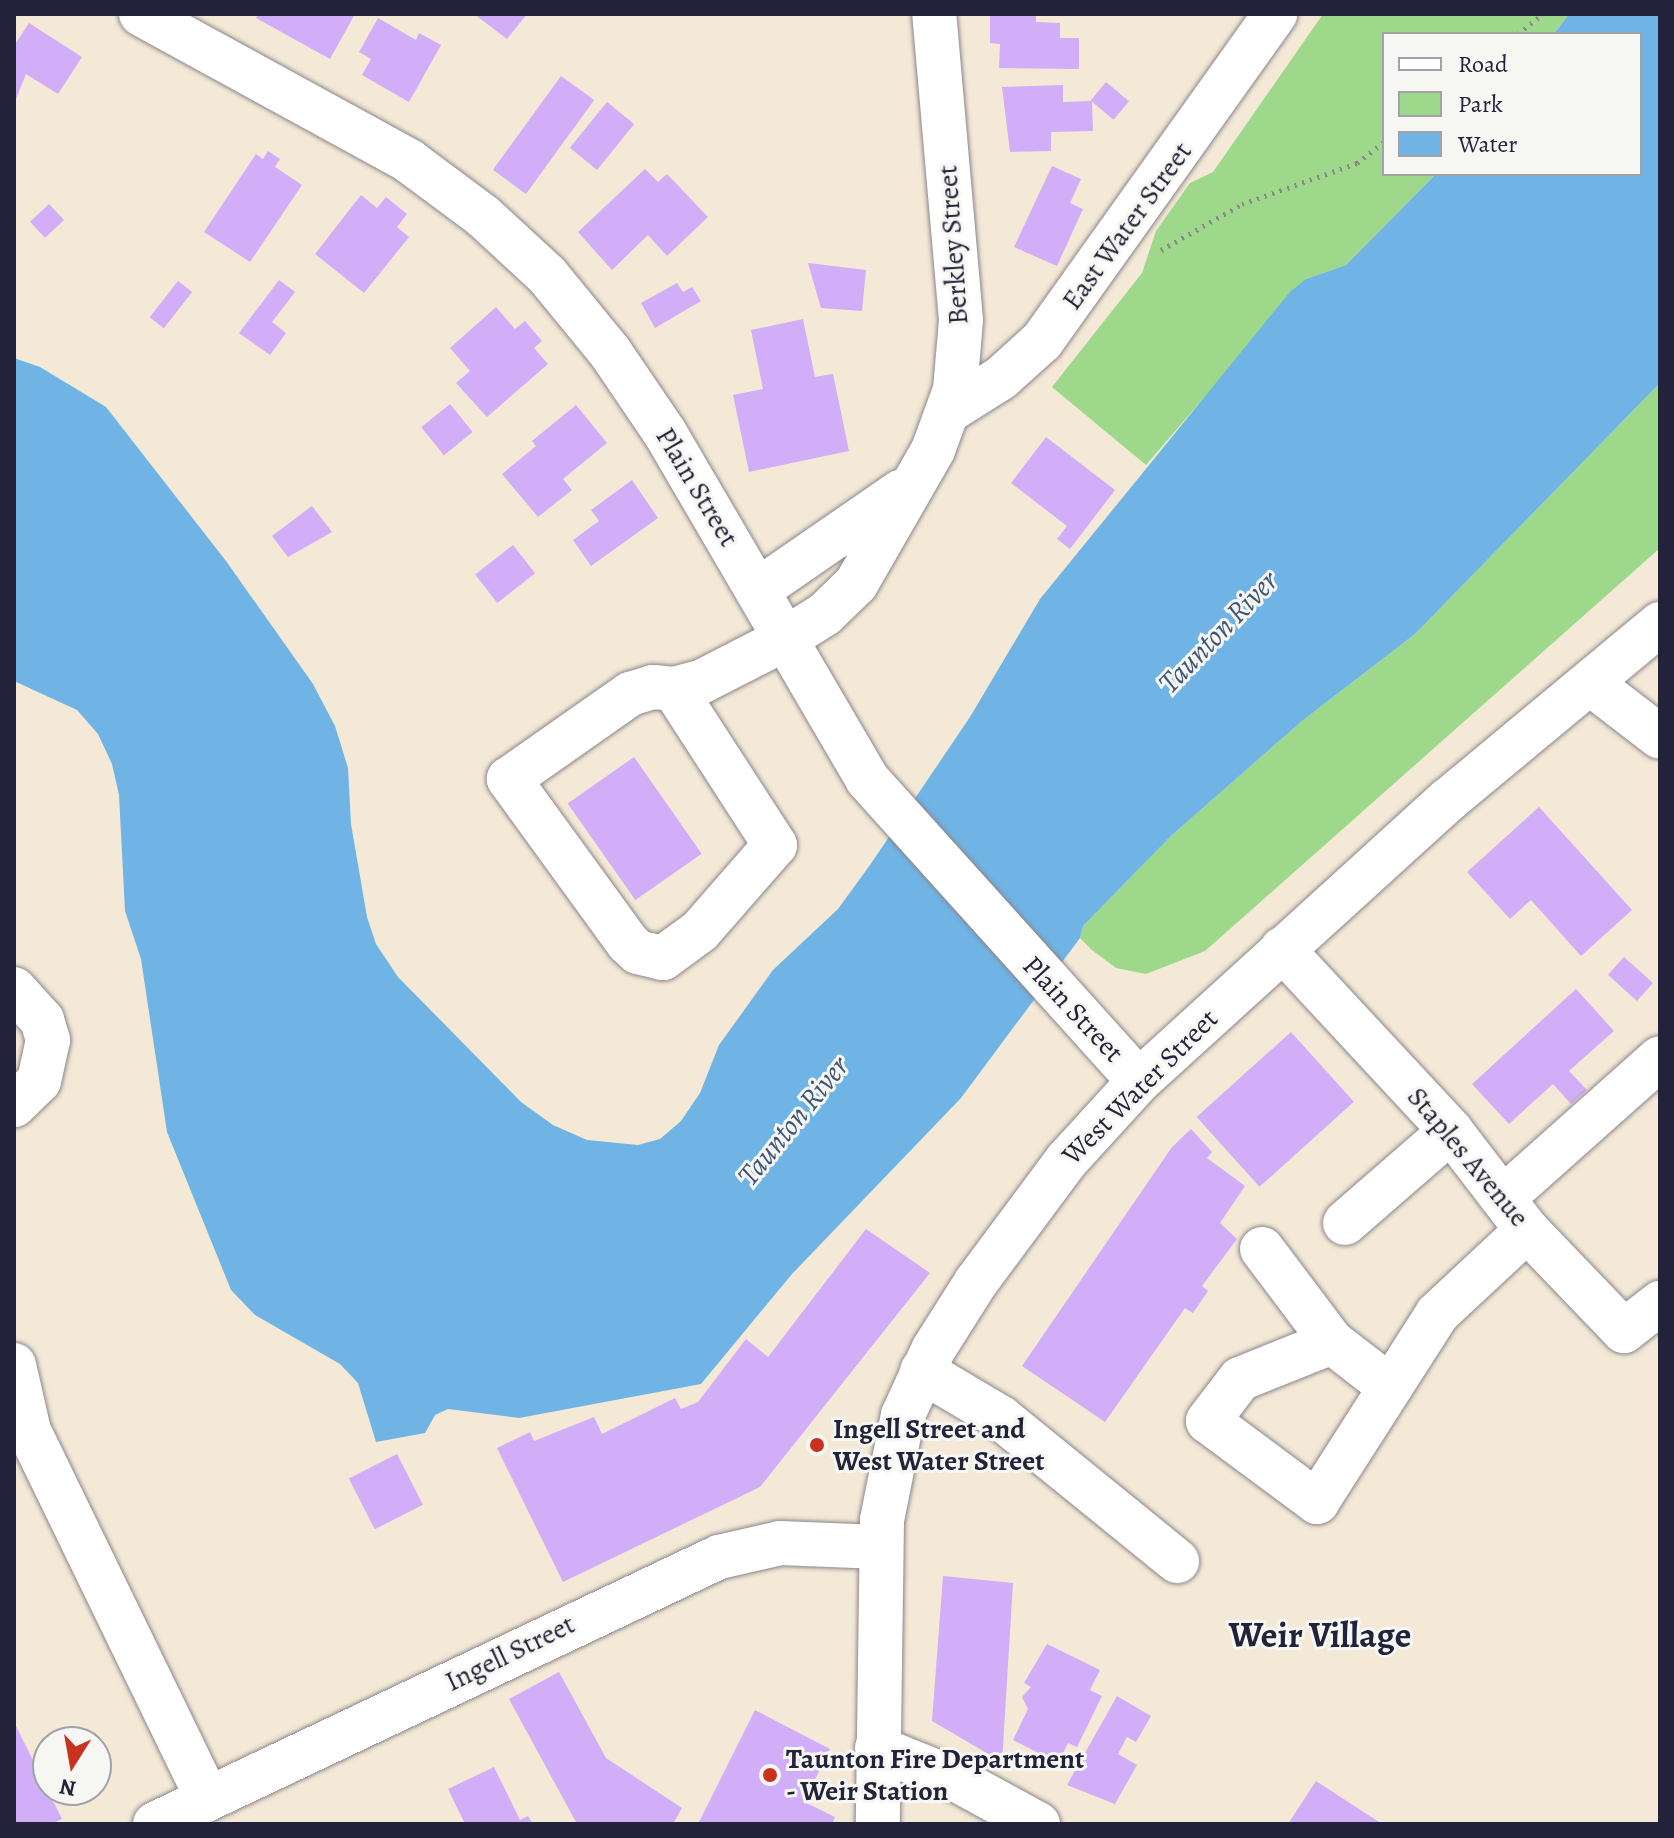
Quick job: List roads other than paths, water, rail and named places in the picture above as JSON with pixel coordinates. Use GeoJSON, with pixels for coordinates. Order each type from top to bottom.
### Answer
{"type":"FeatureCollection","features":[{"type":"Feature","properties":{"kind":"main road","name":"Plain Street"},"geometry":{"type":"LineString","coordinates":[[141,14],[409,161],[515,244],[569,300],[629,379],[758,590],[826,715],[886,802],[1139,1081]]}},
{"type":"Feature","properties":{"kind":"main road","name":"Berkley Street"},"geometry":{"type":"LineString","coordinates":[[921,470],[950,410],[959,368],[961,320],[934,14]]}},
{"type":"Feature","properties":{"kind":"main road","name":"East Water Street"},"geometry":{"type":"LineString","coordinates":[[950,410],[1022,361],[1059,319],[1275,14]]}},
{"type":"Feature","properties":{"kind":"main road"},"geometry":{"type":"LineString","coordinates":[[758,590],[868,519],[921,470]]}},
{"type":"Feature","properties":{"kind":"main road"},"geometry":{"type":"LineString","coordinates":[[674,689],[775,845],[689,942],[663,958],[652,957],[628,943],[509,779],[630,694],[653,687],[674,689],[701,682],[785,639],[849,592],[921,470]]}},
{"type":"Feature","properties":{"kind":"main road","name":"West Water Street"},"geometry":{"type":"LineString","coordinates":[[878,1824],[880,1547],[890,1458],[922,1371],[956,1311],[1033,1203],[1139,1081],[1472,779],[1660,624]]}},
{"type":"Feature","properties":{"kind":"main road"},"geometry":{"type":"LineString","coordinates":[[1590,683],[1660,737]]}},
{"type":"Feature","properties":{"kind":"main road","name":"Staples Avenue"},"geometry":{"type":"LineString","coordinates":[[1282,949],[1451,1131],[1515,1214],[1624,1331],[1660,1303]]}},
{"type":"Feature","properties":{"kind":"main road"},"geometry":{"type":"LineString","coordinates":[[14,989],[42,1020],[48,1040],[39,1081],[14,1105]]}},
{"type":"Feature","properties":{"kind":"main road"},"geometry":{"type":"LineString","coordinates":[[1332,1342],[1240,1379],[1208,1421],[1317,1502],[1437,1314],[1515,1214],[1660,1058]]}},
{"type":"Feature","properties":{"kind":"main road"},"geometry":{"type":"LineString","coordinates":[[1345,1223],[1451,1131]]}},
{"type":"Feature","properties":{"kind":"main road"},"geometry":{"type":"LineString","coordinates":[[1262,1249],[1332,1342],[1389,1386]]}},
{"type":"Feature","properties":{"kind":"main road"},"geometry":{"type":"LineString","coordinates":[[14,1365],[29,1431],[208,1799]]}},
{"type":"Feature","properties":{"kind":"main road"},"geometry":{"type":"LineString","coordinates":[[922,1371],[1001,1418],[1177,1561]]}},
{"type":"Feature","properties":{"kind":"main road","name":"Ingell Street"},"geometry":{"type":"LineString","coordinates":[[155,1824],[719,1557],[780,1543],[880,1547]]}},
{"type":"Feature","properties":{"kind":"main road"},"geometry":{"type":"LineString","coordinates":[[877,1748],[959,1781],[1038,1824]]}},
{"type":"Feature","properties":{"kind":"water","name":"Taunton River"},"geometry":{"type":"Polygon","coordinates":[[[1569,14],[1660,14],[1660,383],[1415,634],[1302,721],[1172,835],[1083,926],[1080,938],[961,1098],[792,1274],[701,1384],[519,1418],[448,1409],[435,1415],[425,1433],[376,1442],[358,1383],[340,1364],[255,1315],[231,1290],[167,1132],[141,959],[125,911],[119,795],[112,764],[98,734],[77,710],[14,681],[14,358],[40,367],[106,407],[226,561],[313,684],[335,726],[348,768],[351,824],[367,917],[376,944],[398,977],[521,1102],[553,1125],[587,1140],[638,1145],[660,1139],[681,1121],[700,1093],[719,1045],[773,970],[838,909],[870,865],[970,717],[1040,599],[1290,292],[1306,279],[1346,265],[1434,176],[1642,176],[1642,32],[1556,32],[1569,14]]]}},
{"type":"Feature","properties":{"kind":"place","name":"Ingell Street and West Water Street"},"geometry":{"type":"Point","coordinates":[817,1445]}},
{"type":"Feature","properties":{"kind":"place","name":"Taunton Fire Department - Weir Station"},"geometry":{"type":"Point","coordinates":[770,1775]}},
{"type":"Feature","properties":{"kind":"district","name":"Weir Village"},"geometry":{"type":"Point","coordinates":[1320,1635]}}]}
